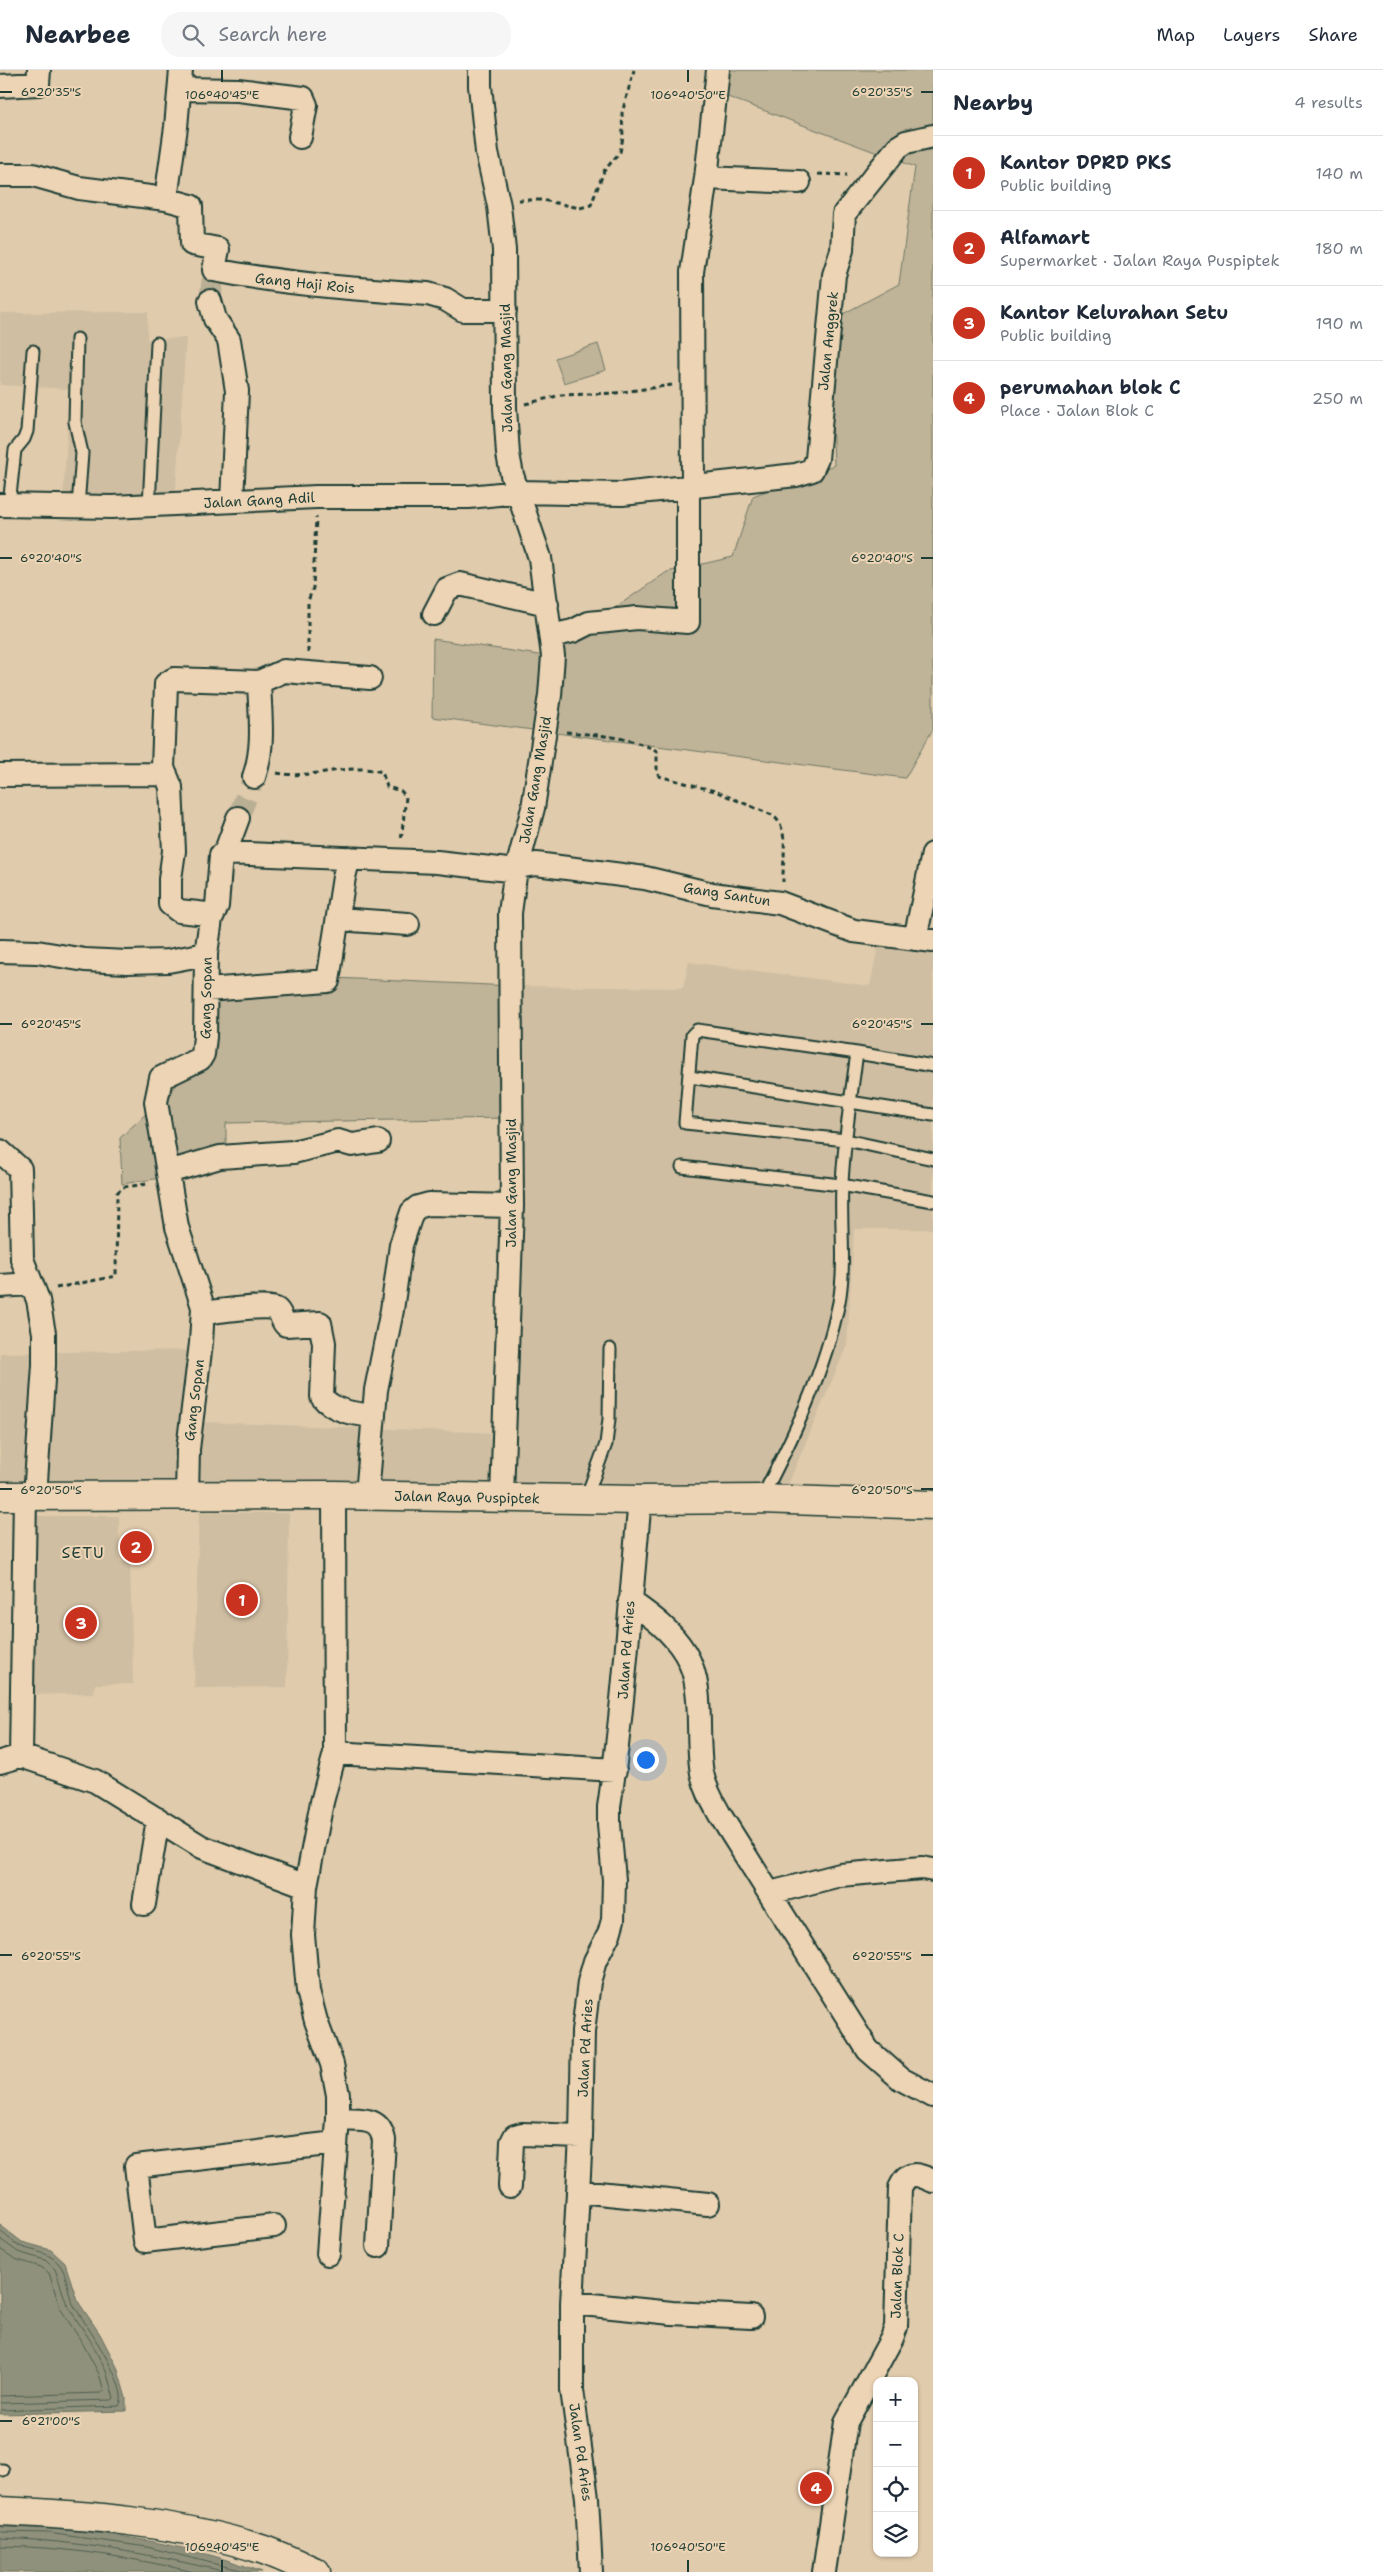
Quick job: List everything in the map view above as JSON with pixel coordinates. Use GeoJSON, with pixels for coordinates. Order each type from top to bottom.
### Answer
{"type":"FeatureCollection","features":[{"type":"Feature","properties":{"kind":"main road","name":"Jalan Raya Puspiptek"},"geometry":{"type":"LineString","coordinates":[[20,1496],[367,1495],[640,1500],[761,1499],[933,1504]]}},
{"type":"Feature","properties":{"kind":"main road"},"geometry":{"type":"LineString","coordinates":[[0,2511],[88,2515],[183,2530],[264,2550],[316,2572]]}},
{"type":"Feature","properties":{"kind":"street"},"geometry":{"type":"LineString","coordinates":[[0,86],[38,84],[40,70]]}},
{"type":"Feature","properties":{"kind":"street","name":"Jalan Gang Masjid"},"geometry":{"type":"LineString","coordinates":[[480,70],[481,106],[487,152],[498,199],[504,250],[505,408],[509,464],[540,558],[551,636],[552,666],[533,808],[512,893],[509,942],[512,1206],[502,1497]]}},
{"type":"Feature","properties":{"kind":"street"},"geometry":{"type":"LineString","coordinates":[[551,636],[573,631],[589,623],[638,618],[688,622],[692,272],[706,178],[718,70]]}},
{"type":"Feature","properties":{"kind":"street"},"geometry":{"type":"LineString","coordinates":[[0,175],[33,176],[79,188],[166,199],[180,80],[302,98],[306,105],[300,137]]}},
{"type":"Feature","properties":{"kind":"street","name":"Jalan Anggrek"},"geometry":{"type":"LineString","coordinates":[[691,486],[796,475],[810,472],[815,467],[834,275],[842,250],[843,219],[866,185],[898,147],[914,140],[933,136]]}},
{"type":"Feature","properties":{"kind":"street"},"geometry":{"type":"LineString","coordinates":[[706,178],[799,182]]}},
{"type":"Feature","properties":{"kind":"street","name":"Gang Haji Rois"},"geometry":{"type":"LineString","coordinates":[[166,199],[192,207],[192,244],[218,249],[214,270],[254,278],[428,294],[445,299],[463,310],[505,310]]}},
{"type":"Feature","properties":{"kind":"street"},"geometry":{"type":"LineString","coordinates":[[210,301],[215,319],[229,340],[237,391],[232,501]]}},
{"type":"Feature","properties":{"kind":"street","name":"Jalan Gang Adil"},"geometry":{"type":"LineString","coordinates":[[5,505],[149,506],[316,497],[469,497],[518,492],[622,494],[691,486]]}},
{"type":"Feature","properties":{"kind":"street"},"geometry":{"type":"LineString","coordinates":[[434,614],[447,589],[460,584],[547,604]]}},
{"type":"Feature","properties":{"kind":"street"},"geometry":{"type":"LineString","coordinates":[[211,919],[207,914],[179,911],[170,906],[170,879],[174,851],[171,787],[163,768],[165,686],[168,681],[174,679],[259,682],[281,671],[370,678]]}},
{"type":"Feature","properties":{"kind":"street"},"geometry":{"type":"LineString","coordinates":[[256,772],[261,741],[259,682]]}},
{"type":"Feature","properties":{"kind":"street"},"geometry":{"type":"LineString","coordinates":[[0,775],[166,774]]}},
{"type":"Feature","properties":{"kind":"street","name":"Gang Sopan"},"geometry":{"type":"LineString","coordinates":[[187,1496],[188,1449],[203,1314],[201,1301],[177,1227],[156,1102],[158,1087],[163,1076],[196,1061],[203,1054],[206,954],[211,919],[217,906],[221,857],[225,853],[238,818]]}},
{"type":"Feature","properties":{"kind":"street"},"geometry":{"type":"LineString","coordinates":[[225,853],[399,860],[517,869]]}},
{"type":"Feature","properties":{"kind":"street"},"geometry":{"type":"LineString","coordinates":[[924,940],[933,854]]}},
{"type":"Feature","properties":{"kind":"street"},"geometry":{"type":"LineString","coordinates":[[206,990],[328,981],[344,877],[349,858]]}},
{"type":"Feature","properties":{"kind":"street","name":"Gang Santun"},"geometry":{"type":"LineString","coordinates":[[517,869],[536,864],[627,875],[712,894],[783,904],[845,929],[924,940]]}},
{"type":"Feature","properties":{"kind":"street"},"geometry":{"type":"LineString","coordinates":[[338,920],[408,924]]}},
{"type":"Feature","properties":{"kind":"street"},"geometry":{"type":"LineString","coordinates":[[0,952],[37,952],[85,960],[127,962],[168,961],[206,954]]}},
{"type":"Feature","properties":{"kind":"street"},"geometry":{"type":"LineString","coordinates":[[170,1178],[220,1157],[293,1152],[338,1142],[352,1145],[378,1142]]}},
{"type":"Feature","properties":{"kind":"street"},"geometry":{"type":"LineString","coordinates":[[0,1151],[20,1169],[22,1259],[34,1288],[43,1321],[44,1364],[20,1496],[10,1759],[96,1781],[202,1846],[306,1886]]}},
{"type":"Feature","properties":{"kind":"street"},"geometry":{"type":"LineString","coordinates":[[367,1495],[376,1390],[392,1310],[401,1245],[412,1212],[418,1206],[429,1204],[512,1206]]}},
{"type":"Feature","properties":{"kind":"street"},"geometry":{"type":"LineString","coordinates":[[0,1286],[34,1288]]}},
{"type":"Feature","properties":{"kind":"street"},"geometry":{"type":"LineString","coordinates":[[203,1314],[224,1309],[269,1307],[278,1311],[286,1325],[320,1323],[324,1343],[322,1397],[329,1404],[344,1411],[374,1416]]}},
{"type":"Feature","properties":{"kind":"street"},"geometry":{"type":"LineString","coordinates":[[328,2254],[338,2119],[336,2079],[308,1991],[303,1935],[306,1886],[322,1802],[335,1753],[334,1495]]}},
{"type":"Feature","properties":{"kind":"street","name":"Jalan Pd Aries"},"geometry":{"type":"LineString","coordinates":[[591,2572],[588,2498],[572,2390],[572,2303],[581,2136],[583,2032],[595,1961],[609,1934],[613,1920],[614,1880],[609,1824],[626,1674],[630,1601],[640,1500]]}},
{"type":"Feature","properties":{"kind":"street"},"geometry":{"type":"LineString","coordinates":[[630,1601],[656,1618],[686,1654],[697,1693],[700,1759],[708,1794],[855,2033],[868,2050],[900,2079],[933,2096]]}},
{"type":"Feature","properties":{"kind":"street"},"geometry":{"type":"LineString","coordinates":[[335,1753],[615,1770]]}},
{"type":"Feature","properties":{"kind":"street"},"geometry":{"type":"LineString","coordinates":[[144,1904],[158,1819]]}},
{"type":"Feature","properties":{"kind":"street"},"geometry":{"type":"LineString","coordinates":[[770,1893],[840,1875],[922,1868],[933,1870]]}},
{"type":"Feature","properties":{"kind":"street"},"geometry":{"type":"LineString","coordinates":[[338,2119],[375,2122],[382,2128],[384,2140],[378,2246]]}},
{"type":"Feature","properties":{"kind":"street"},"geometry":{"type":"LineString","coordinates":[[510,2186],[512,2142],[515,2136],[522,2134],[581,2136]]}},
{"type":"Feature","properties":{"kind":"street"},"geometry":{"type":"LineString","coordinates":[[274,2226],[145,2241],[136,2166],[336,2143]]}},
{"type":"Feature","properties":{"kind":"street","name":"Jalan Blok C"},"geometry":{"type":"LineString","coordinates":[[824,2572],[846,2422],[892,2338],[896,2327],[900,2188],[907,2176],[912,2174],[933,2181]]}},
{"type":"Feature","properties":{"kind":"street"},"geometry":{"type":"LineString","coordinates":[[578,2191],[708,2204]]}},
{"type":"Feature","properties":{"kind":"street"},"geometry":{"type":"LineString","coordinates":[[572,2303],[751,2318]]}},
{"type":"Feature","properties":{"kind":"lane"},"geometry":{"type":"LineString","coordinates":[[77,339],[75,422],[82,452],[78,506]]}},
{"type":"Feature","properties":{"kind":"lane"},"geometry":{"type":"LineString","coordinates":[[149,506],[157,343]]}},
{"type":"Feature","properties":{"kind":"lane"},"geometry":{"type":"LineString","coordinates":[[5,505],[15,450],[24,439],[27,431],[33,351]]}},
{"type":"Feature","properties":{"kind":"lane"},"geometry":{"type":"LineString","coordinates":[[933,1066],[697,1030],[692,1035],[686,1123],[846,1140],[933,1159]]}},
{"type":"Feature","properties":{"kind":"lane"},"geometry":{"type":"LineString","coordinates":[[761,1499],[798,1423],[826,1349],[836,1310],[842,1254],[842,1185],[850,1101],[857,1053]]}},
{"type":"Feature","properties":{"kind":"lane"},"geometry":{"type":"LineString","coordinates":[[690,1077],[933,1115]]}},
{"type":"Feature","properties":{"kind":"lane"},"geometry":{"type":"LineString","coordinates":[[682,1167],[842,1185],[933,1201]]}},
{"type":"Feature","properties":{"kind":"lane"},"geometry":{"type":"LineString","coordinates":[[586,1498],[606,1444],[609,1418],[610,1349]]}},
{"type":"Feature","properties":{"kind":"path"},"geometry":{"type":"LineString","coordinates":[[498,199],[542,200],[580,208],[591,205],[604,171],[620,152],[623,137],[622,114],[634,70]]}},
{"type":"Feature","properties":{"kind":"path"},"geometry":{"type":"LineString","coordinates":[[799,182],[810,173],[852,176],[866,185]]}},
{"type":"Feature","properties":{"kind":"path"},"geometry":{"type":"LineString","coordinates":[[505,408],[561,395],[616,392],[664,386],[680,383],[691,377]]}},
{"type":"Feature","properties":{"kind":"path"},"geometry":{"type":"LineString","coordinates":[[307,673],[308,602],[313,588],[316,497]]}},
{"type":"Feature","properties":{"kind":"path"},"geometry":{"type":"LineString","coordinates":[[545,729],[616,738],[646,746],[657,751],[657,772],[659,776],[715,791],[772,815],[780,822],[783,830],[783,904]]}},
{"type":"Feature","properties":{"kind":"path"},"geometry":{"type":"LineString","coordinates":[[256,772],[304,776],[344,769],[382,772],[387,787],[401,791],[406,797],[399,860]]}},
{"type":"Feature","properties":{"kind":"path"},"geometry":{"type":"LineString","coordinates":[[34,1288],[116,1276],[116,1200],[118,1191],[123,1187],[170,1178]]}},
{"type":"Feature","properties":{"kind":"shaded area"},"geometry":{"type":"Polygon","coordinates":[[[722,70],[933,70],[933,729],[905,778],[432,717],[433,639],[545,656],[667,572],[733,557],[753,496],[834,465],[828,322],[899,284],[915,167],[717,93],[722,70]]]}},
{"type":"Feature","properties":{"kind":"shaded area"},"geometry":{"type":"Polygon","coordinates":[[[148,312],[147,339],[186,338],[175,501],[63,499],[70,389],[0,385],[0,313],[148,312]]]}},
{"type":"Feature","properties":{"kind":"shaded area"},"geometry":{"type":"Polygon","coordinates":[[[598,344],[606,370],[564,383],[555,358],[598,344]]]}},
{"type":"Feature","properties":{"kind":"shaded area"},"geometry":{"type":"Polygon","coordinates":[[[879,941],[933,945],[933,1229],[854,1229],[847,1345],[784,1494],[0,1483],[0,1353],[203,1350],[201,1422],[498,1433],[512,986],[683,988],[689,962],[870,986],[879,941]]]}},
{"type":"Feature","properties":{"kind":"shaded area"},"geometry":{"type":"Polygon","coordinates":[[[334,978],[512,986],[508,1118],[226,1123],[226,1168],[122,1184],[120,1138],[217,1047],[206,998],[334,978]]]}},
{"type":"Feature","properties":{"kind":"shaded area"},"geometry":{"type":"Polygon","coordinates":[[[199,1512],[289,1513],[287,1687],[194,1688],[199,1512]]]}},
{"type":"Feature","properties":{"kind":"shaded area"},"geometry":{"type":"Polygon","coordinates":[[[30,1516],[119,1516],[119,1562],[130,1562],[133,1684],[95,1684],[94,1693],[32,1695],[30,1516]]]}},
{"type":"Feature","properties":{"kind":"water"},"geometry":{"type":"Polygon","coordinates":[[[0,2225],[22,2242],[51,2250],[65,2263],[77,2300],[100,2334],[117,2367],[126,2398],[126,2411],[0,2414],[0,2225]]]}},
{"type":"Feature","properties":{"kind":"water"},"geometry":{"type":"Polygon","coordinates":[[[0,2527],[66,2530],[133,2538],[199,2552],[262,2572],[0,2572],[0,2527]]]}},
{"type":"Feature","properties":{"kind":"tunnel"},"geometry":{"type":"LineString","coordinates":[[210,301],[214,270]]}},
{"type":"Feature","properties":{"kind":"tunnel"},"geometry":{"type":"LineString","coordinates":[[238,818],[254,777]]}},
{"type":"Feature","properties":{"kind":"place","name":"Alfamart"},"geometry":{"type":"Point","coordinates":[136,1547]}},
{"type":"Feature","properties":{"kind":"place","name":"Kantor DPRD PKS"},"geometry":{"type":"Point","coordinates":[242,1600]}},
{"type":"Feature","properties":{"kind":"place","name":"Kantor Kelurahan Setu"},"geometry":{"type":"Point","coordinates":[81,1623]}},
{"type":"Feature","properties":{"kind":"place","name":"perumahan blok C"},"geometry":{"type":"Point","coordinates":[816,2488]}},
{"type":"Feature","properties":{"kind":"district","name":"SETU"},"geometry":{"type":"Point","coordinates":[83,1552]}}]}
